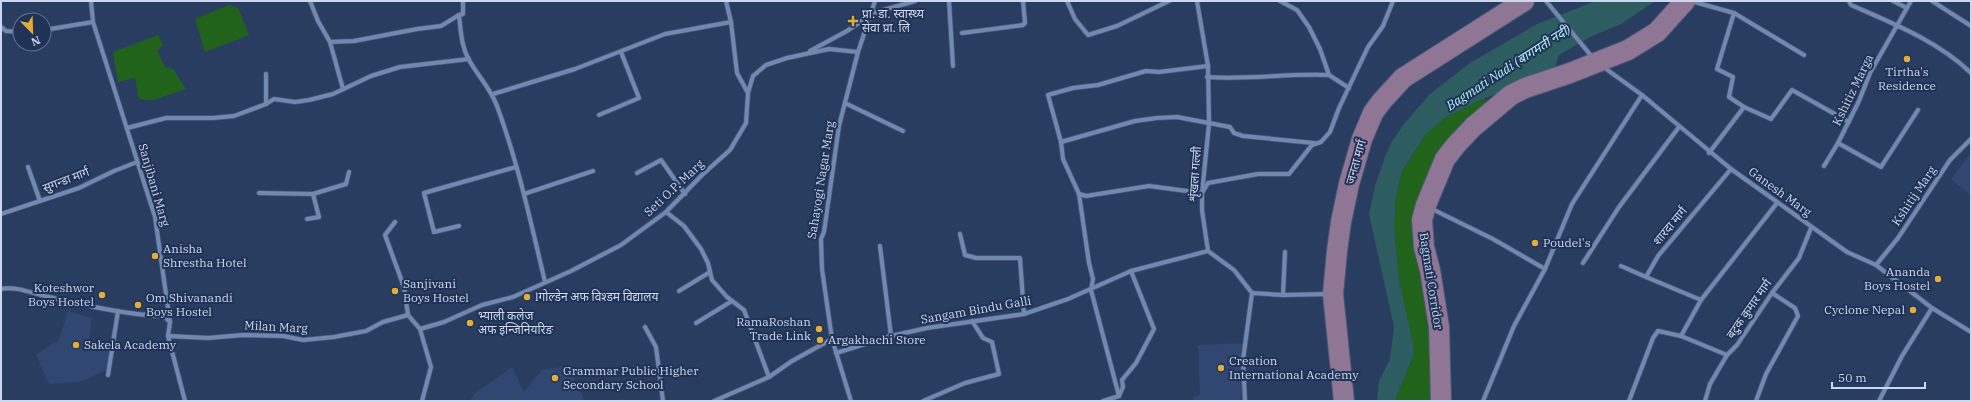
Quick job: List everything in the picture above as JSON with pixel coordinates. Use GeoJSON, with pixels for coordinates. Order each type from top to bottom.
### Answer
{"type":"FeatureCollection","features":[{"type":"Feature","properties":{"kind":"main road","name":"जनता मार्ग"},"geometry":{"type":"LineString","coordinates":[[1344,401],[1333,294],[1341,222],[1349,184],[1362,139],[1377,108],[1403,78],[1524,1]]}},
{"type":"Feature","properties":{"kind":"main road","name":"Bagmati Corridor"},"geometry":{"type":"LineString","coordinates":[[1441,401],[1439,327],[1422,230],[1422,220],[1426,205],[1445,159],[1456,144],[1502,102],[1526,88],[1593,58],[1628,50],[1657,32],[1685,1]]}},
{"type":"Feature","properties":{"kind":"street","name":"Sanjibani Marg"},"geometry":{"type":"LineString","coordinates":[[91,1],[93,22],[155,217],[170,322],[168,336],[185,401]]}},
{"type":"Feature","properties":{"kind":"street"},"geometry":{"type":"LineString","coordinates":[[310,1],[318,21],[330,42],[343,89]]}},
{"type":"Feature","properties":{"kind":"street"},"geometry":{"type":"LineString","coordinates":[[330,42],[354,41],[417,29],[442,26],[463,14],[464,1]]}},
{"type":"Feature","properties":{"kind":"street"},"geometry":{"type":"LineString","coordinates":[[726,1],[731,22],[737,73],[748,93]]}},
{"type":"Feature","properties":{"kind":"street","name":"Sahayogi Nagar Marg"},"geometry":{"type":"LineString","coordinates":[[851,401],[832,339],[822,269],[821,239],[824,232],[839,126],[858,52],[875,1]]}},
{"type":"Feature","properties":{"kind":"street"},"geometry":{"type":"LineString","coordinates":[[807,53],[847,31],[872,13],[915,1]]}},
{"type":"Feature","properties":{"kind":"street"},"geometry":{"type":"LineString","coordinates":[[949,1],[953,66]]}},
{"type":"Feature","properties":{"kind":"street"},"geometry":{"type":"LineString","coordinates":[[962,33],[1023,25],[1025,23],[1023,1]]}},
{"type":"Feature","properties":{"kind":"street"},"geometry":{"type":"LineString","coordinates":[[1067,1],[1074,19],[1088,35],[1117,26],[1162,6],[1169,1]]}},
{"type":"Feature","properties":{"kind":"street"},"geometry":{"type":"LineString","coordinates":[[1158,1],[1162,6]]}},
{"type":"Feature","properties":{"kind":"street","name":"शृंखला गल्ली"},"geometry":{"type":"LineString","coordinates":[[1197,1],[1208,66],[1209,124],[1202,193],[1202,210],[1208,251]]}},
{"type":"Feature","properties":{"kind":"street"},"geometry":{"type":"LineString","coordinates":[[1280,1],[1297,10],[1309,27],[1320,49],[1329,75]]}},
{"type":"Feature","properties":{"kind":"street"},"geometry":{"type":"LineString","coordinates":[[1079,194],[1086,196],[1149,186],[1202,193],[1208,183],[1258,174],[1289,174],[1302,157],[1316,144],[1321,142],[1330,132],[1368,47],[1383,26],[1393,1]]}},
{"type":"Feature","properties":{"kind":"street","name":"Ganesh Marg"},"geometry":{"type":"LineString","coordinates":[[1546,1],[1593,58],[1642,95],[1709,153],[1811,228],[1847,252],[1876,265],[1932,308],[1971,332]]}},
{"type":"Feature","properties":{"kind":"street"},"geometry":{"type":"LineString","coordinates":[[1689,1],[1734,13],[1804,54]]}},
{"type":"Feature","properties":{"kind":"street"},"geometry":{"type":"LineString","coordinates":[[1893,1],[1907,8]]}},
{"type":"Feature","properties":{"kind":"street","name":"Kshitiz Marga"},"geometry":{"type":"LineString","coordinates":[[1824,166],[1849,122],[1870,73],[1911,1]]}},
{"type":"Feature","properties":{"kind":"street"},"geometry":{"type":"LineString","coordinates":[[1932,1],[1971,26]]}},
{"type":"Feature","properties":{"kind":"street"},"geometry":{"type":"LineString","coordinates":[[1850,3],[1897,25],[1932,44],[1971,73]]}},
{"type":"Feature","properties":{"kind":"street"},"geometry":{"type":"LineString","coordinates":[[1734,13],[1718,69],[1733,77],[1729,97],[1744,107],[1771,119],[1792,90],[1849,122]]}},
{"type":"Feature","properties":{"kind":"street"},"geometry":{"type":"LineString","coordinates":[[459,16],[462,44],[469,59],[493,94],[524,194],[545,282]]}},
{"type":"Feature","properties":{"kind":"street"},"geometry":{"type":"LineString","coordinates":[[52,29],[93,22]]}},
{"type":"Feature","properties":{"kind":"street"},"geometry":{"type":"LineString","coordinates":[[493,94],[621,52],[666,34],[731,22]]}},
{"type":"Feature","properties":{"kind":"street"},"geometry":{"type":"LineString","coordinates":[[1,27],[6,31],[12,31]]}},
{"type":"Feature","properties":{"kind":"street"},"geometry":{"type":"LineString","coordinates":[[807,53],[829,49],[858,52]]}},
{"type":"Feature","properties":{"kind":"street"},"geometry":{"type":"LineString","coordinates":[[599,115],[639,98],[621,52]]}},
{"type":"Feature","properties":{"kind":"street","name":"Seti O.P. Marg"},"geometry":{"type":"LineString","coordinates":[[420,329],[444,322],[482,305],[513,297],[621,245],[666,212],[702,175],[730,150],[746,123],[748,93],[752,76],[766,65],[807,53]]}},
{"type":"Feature","properties":{"kind":"street"},"geometry":{"type":"LineString","coordinates":[[127,128],[166,118],[213,118],[234,116],[266,104],[274,99],[295,102],[333,94],[371,76],[400,67],[469,59]]}},
{"type":"Feature","properties":{"kind":"street"},"geometry":{"type":"LineString","coordinates":[[1119,396],[1091,290],[1093,279],[1089,263],[1079,194],[1063,159],[1061,142],[1048,95],[1073,88],[1098,85],[1146,71],[1159,72],[1208,66]]}},
{"type":"Feature","properties":{"kind":"street"},"geometry":{"type":"LineString","coordinates":[[266,74],[266,104]]}},
{"type":"Feature","properties":{"kind":"street"},"geometry":{"type":"LineString","coordinates":[[1208,77],[1243,79],[1304,74],[1329,75],[1349,88]]}},
{"type":"Feature","properties":{"kind":"street"},"geometry":{"type":"LineString","coordinates":[[1483,401],[1514,326],[1544,269],[1572,204],[1642,95]]}},
{"type":"Feature","properties":{"kind":"street"},"geometry":{"type":"LineString","coordinates":[[845,103],[902,131]]}},
{"type":"Feature","properties":{"kind":"street"},"geometry":{"type":"LineString","coordinates":[[1709,153],[1744,107]]}},
{"type":"Feature","properties":{"kind":"street","name":"Kshitiz Marga"},"geometry":{"type":"LineString","coordinates":[[1838,143],[1881,167],[1918,110]]}},
{"type":"Feature","properties":{"kind":"street"},"geometry":{"type":"LineString","coordinates":[[1061,142],[1135,121],[1177,117],[1230,127],[1234,133],[1243,136],[1316,144]]}},
{"type":"Feature","properties":{"kind":"street"},"geometry":{"type":"LineString","coordinates":[[1583,264],[1619,207],[1679,127]]}},
{"type":"Feature","properties":{"kind":"street","name":"Kshitij Marg"},"geometry":{"type":"LineString","coordinates":[[1876,265],[1898,238],[1950,160],[1971,139]]}},
{"type":"Feature","properties":{"kind":"street"},"geometry":{"type":"LineString","coordinates":[[638,173],[661,160],[685,194]]}},
{"type":"Feature","properties":{"kind":"street","name":"सुगन्डा मार्ग"},"geometry":{"type":"LineString","coordinates":[[1,214],[78,188],[137,162]]}},
{"type":"Feature","properties":{"kind":"street"},"geometry":{"type":"LineString","coordinates":[[28,167],[40,201]]}},
{"type":"Feature","properties":{"kind":"street"},"geometry":{"type":"LineString","coordinates":[[459,226],[434,232],[424,193],[516,167]]}},
{"type":"Feature","properties":{"kind":"street","name":"शारदा मार्ग"},"geometry":{"type":"LineString","coordinates":[[1646,277],[1658,256],[1731,169]]}},
{"type":"Feature","properties":{"kind":"street"},"geometry":{"type":"LineString","coordinates":[[260,193],[314,194],[346,184],[349,172]]}},
{"type":"Feature","properties":{"kind":"street"},"geometry":{"type":"LineString","coordinates":[[524,194],[593,172]]}},
{"type":"Feature","properties":{"kind":"street"},"geometry":{"type":"LineString","coordinates":[[308,219],[319,217],[314,194]]}},
{"type":"Feature","properties":{"kind":"street"},"geometry":{"type":"LineString","coordinates":[[1681,336],[1701,300],[1740,253],[1777,203]]}},
{"type":"Feature","properties":{"kind":"street"},"geometry":{"type":"LineString","coordinates":[[1426,205],[1493,239],[1544,269]]}},
{"type":"Feature","properties":{"kind":"street"},"geometry":{"type":"LineString","coordinates":[[666,212],[684,226],[701,249],[712,280],[732,301],[744,310],[769,377]]}},
{"type":"Feature","properties":{"kind":"street"},"geometry":{"type":"LineString","coordinates":[[395,222],[385,235],[404,287],[408,315],[420,329],[431,367],[422,401]]}},
{"type":"Feature","properties":{"kind":"street","name":"बटुक कुमार मार्ग"},"geometry":{"type":"LineString","coordinates":[[1705,401],[1710,384],[1727,355],[1737,345],[1772,292],[1799,258],[1811,228]]}},
{"type":"Feature","properties":{"kind":"street"},"geometry":{"type":"LineString","coordinates":[[960,234],[965,255],[976,258],[1020,258],[1024,314]]}},
{"type":"Feature","properties":{"kind":"street"},"geometry":{"type":"LineString","coordinates":[[880,246],[891,336]]}},
{"type":"Feature","properties":{"kind":"street"},"geometry":{"type":"LineString","coordinates":[[1208,251],[1234,270],[1252,293],[1244,360],[1245,401]]}},
{"type":"Feature","properties":{"kind":"street","name":"Sangam Bindu Galli"},"geometry":{"type":"LineString","coordinates":[[836,353],[891,336],[972,321],[1024,314],[1068,300],[1131,271],[1208,251]]}},
{"type":"Feature","properties":{"kind":"street"},"geometry":{"type":"LineString","coordinates":[[1283,295],[1285,252]]}},
{"type":"Feature","properties":{"kind":"street"},"geometry":{"type":"LineString","coordinates":[[1621,266],[1701,300]]}},
{"type":"Feature","properties":{"kind":"street"},"geometry":{"type":"LineString","coordinates":[[1103,401],[1119,396],[1123,387],[1122,380],[1136,363],[1154,329],[1131,271]]}},
{"type":"Feature","properties":{"kind":"street"},"geometry":{"type":"LineString","coordinates":[[679,291],[710,272]]}},
{"type":"Feature","properties":{"kind":"street"},"geometry":{"type":"LineString","coordinates":[[1,289],[19,289],[47,297],[118,311],[164,317],[170,322]]}},
{"type":"Feature","properties":{"kind":"street"},"geometry":{"type":"LineString","coordinates":[[1756,401],[1766,374],[1798,316],[1795,308],[1772,292]]}},
{"type":"Feature","properties":{"kind":"street"},"geometry":{"type":"LineString","coordinates":[[1252,293],[1283,295],[1333,294]]}},
{"type":"Feature","properties":{"kind":"street"},"geometry":{"type":"LineString","coordinates":[[696,322],[732,301]]}},
{"type":"Feature","properties":{"kind":"street"},"geometry":{"type":"LineString","coordinates":[[1879,401],[1902,356],[1932,308]]}},
{"type":"Feature","properties":{"kind":"street"},"geometry":{"type":"LineString","coordinates":[[108,375],[118,311]]}},
{"type":"Feature","properties":{"kind":"street","name":"Milan Marg"},"geometry":{"type":"LineString","coordinates":[[168,336],[208,338],[243,335],[283,336],[303,340],[334,337],[366,331],[383,322],[408,315]]}},
{"type":"Feature","properties":{"kind":"street"},"geometry":{"type":"LineString","coordinates":[[923,401],[965,383],[999,374],[992,342],[983,338],[972,321]]}},
{"type":"Feature","properties":{"kind":"street"},"geometry":{"type":"LineString","coordinates":[[645,327],[656,347],[662,401]]}},
{"type":"Feature","properties":{"kind":"street"},"geometry":{"type":"LineString","coordinates":[[1629,401],[1655,335],[1658,331],[1681,336],[1727,355]]}},
{"type":"Feature","properties":{"kind":"street"},"geometry":{"type":"LineString","coordinates":[[714,401],[769,377],[792,361],[832,339]]}},
{"type":"Feature","properties":{"kind":"shaded area"},"geometry":{"type":"Polygon","coordinates":[[[1971,153],[1971,196],[1951,179],[1971,153]]]}},
{"type":"Feature","properties":{"kind":"shaded area","name":"Sakela Academy"},"geometry":{"type":"Polygon","coordinates":[[[68,311],[92,318],[89,341],[110,348],[107,370],[80,382],[49,384],[36,355],[53,343],[58,342],[68,311]]]}},
{"type":"Feature","properties":{"kind":"shaded area","name":"Creation International Academy"},"geometry":{"type":"Polygon","coordinates":[[[1247,343],[1241,401],[1193,401],[1193,398],[1200,394],[1198,345],[1247,343]]]}},
{"type":"Feature","properties":{"kind":"shaded area","name":"Grammar Public Higher Secondary School"},"geometry":{"type":"Polygon","coordinates":[[[568,366],[585,401],[470,401],[474,394],[512,367],[524,392],[542,370],[568,366]]]}},
{"type":"Feature","properties":{"kind":"green space"},"geometry":{"type":"Polygon","coordinates":[[[229,5],[238,8],[249,35],[205,52],[195,19],[229,5]]]}},
{"type":"Feature","properties":{"kind":"green space"},"geometry":{"type":"Polygon","coordinates":[[[158,35],[163,45],[157,51],[165,67],[173,69],[186,89],[153,100],[139,99],[135,78],[118,82],[113,52],[158,35]]]}},
{"type":"Feature","properties":{"kind":"green space"},"geometry":{"type":"Polygon","coordinates":[[[1485,98],[1486,102],[1434,159],[1422,194],[1426,296],[1430,334],[1430,401],[1395,401],[1413,356],[1413,343],[1399,279],[1394,225],[1396,196],[1402,171],[1426,134],[1435,125],[1446,117],[1485,98]]]}},
{"type":"Feature","properties":{"kind":"water","name":"Bagmati Nadi (बागमती नदी)"},"geometry":{"type":"Polygon","coordinates":[[[1596,1],[1655,1],[1621,24],[1590,37],[1559,55],[1553,74],[1485,98],[1446,117],[1426,134],[1402,171],[1396,196],[1394,225],[1399,279],[1413,343],[1413,356],[1395,401],[1377,401],[1379,381],[1390,359],[1394,327],[1369,214],[1375,186],[1392,141],[1404,124],[1429,95],[1470,63],[1537,24],[1596,1]]]}},
{"type":"Feature","properties":{"kind":"place","name":"प्रा. डा. स्वास्थ्य सेवा प्रा. लि"},"geometry":{"type":"Point","coordinates":[853,21]}},
{"type":"Feature","properties":{"kind":"place","name":"Tirtha's Residence"},"geometry":{"type":"Point","coordinates":[1907,59]}},
{"type":"Feature","properties":{"kind":"place","name":"Poudel's"},"geometry":{"type":"Point","coordinates":[1535,243]}},
{"type":"Feature","properties":{"kind":"place","name":"Anisha Shrestha Hotel"},"geometry":{"type":"Point","coordinates":[155,256]}},
{"type":"Feature","properties":{"kind":"place","name":"Ananda Boys Hostel"},"geometry":{"type":"Point","coordinates":[1938,279]}},
{"type":"Feature","properties":{"kind":"place","name":"Sanjivani Boys Hostel"},"geometry":{"type":"Point","coordinates":[395,291]}},
{"type":"Feature","properties":{"kind":"place","name":"Koteshwor Boys Hostel"},"geometry":{"type":"Point","coordinates":[102,295]}},
{"type":"Feature","properties":{"kind":"place","name":"lगोल्डेन अफ विश्डम विद्यालय"},"geometry":{"type":"Point","coordinates":[527,297]}},
{"type":"Feature","properties":{"kind":"place","name":"Om Shivanandi Boys Hostel"},"geometry":{"type":"Point","coordinates":[138,305]}},
{"type":"Feature","properties":{"kind":"place","name":"Cyclone Nepal"},"geometry":{"type":"Point","coordinates":[1913,310]}},
{"type":"Feature","properties":{"kind":"place","name":"भ्याली कलेज अफ इन्जिनियरिङ"},"geometry":{"type":"Point","coordinates":[470,323]}},
{"type":"Feature","properties":{"kind":"place","name":"RamaRoshan Trade Link"},"geometry":{"type":"Point","coordinates":[819,329]}},
{"type":"Feature","properties":{"kind":"place","name":"Argakhachi Store"},"geometry":{"type":"Point","coordinates":[820,340]}},
{"type":"Feature","properties":{"kind":"place","name":"Sakela Academy"},"geometry":{"type":"Point","coordinates":[76,345]}},
{"type":"Feature","properties":{"kind":"place","name":"Creation International Academy"},"geometry":{"type":"Point","coordinates":[1221,368]}},
{"type":"Feature","properties":{"kind":"place","name":"Grammar Public Higher Secondary School"},"geometry":{"type":"Point","coordinates":[555,378]}}]}
